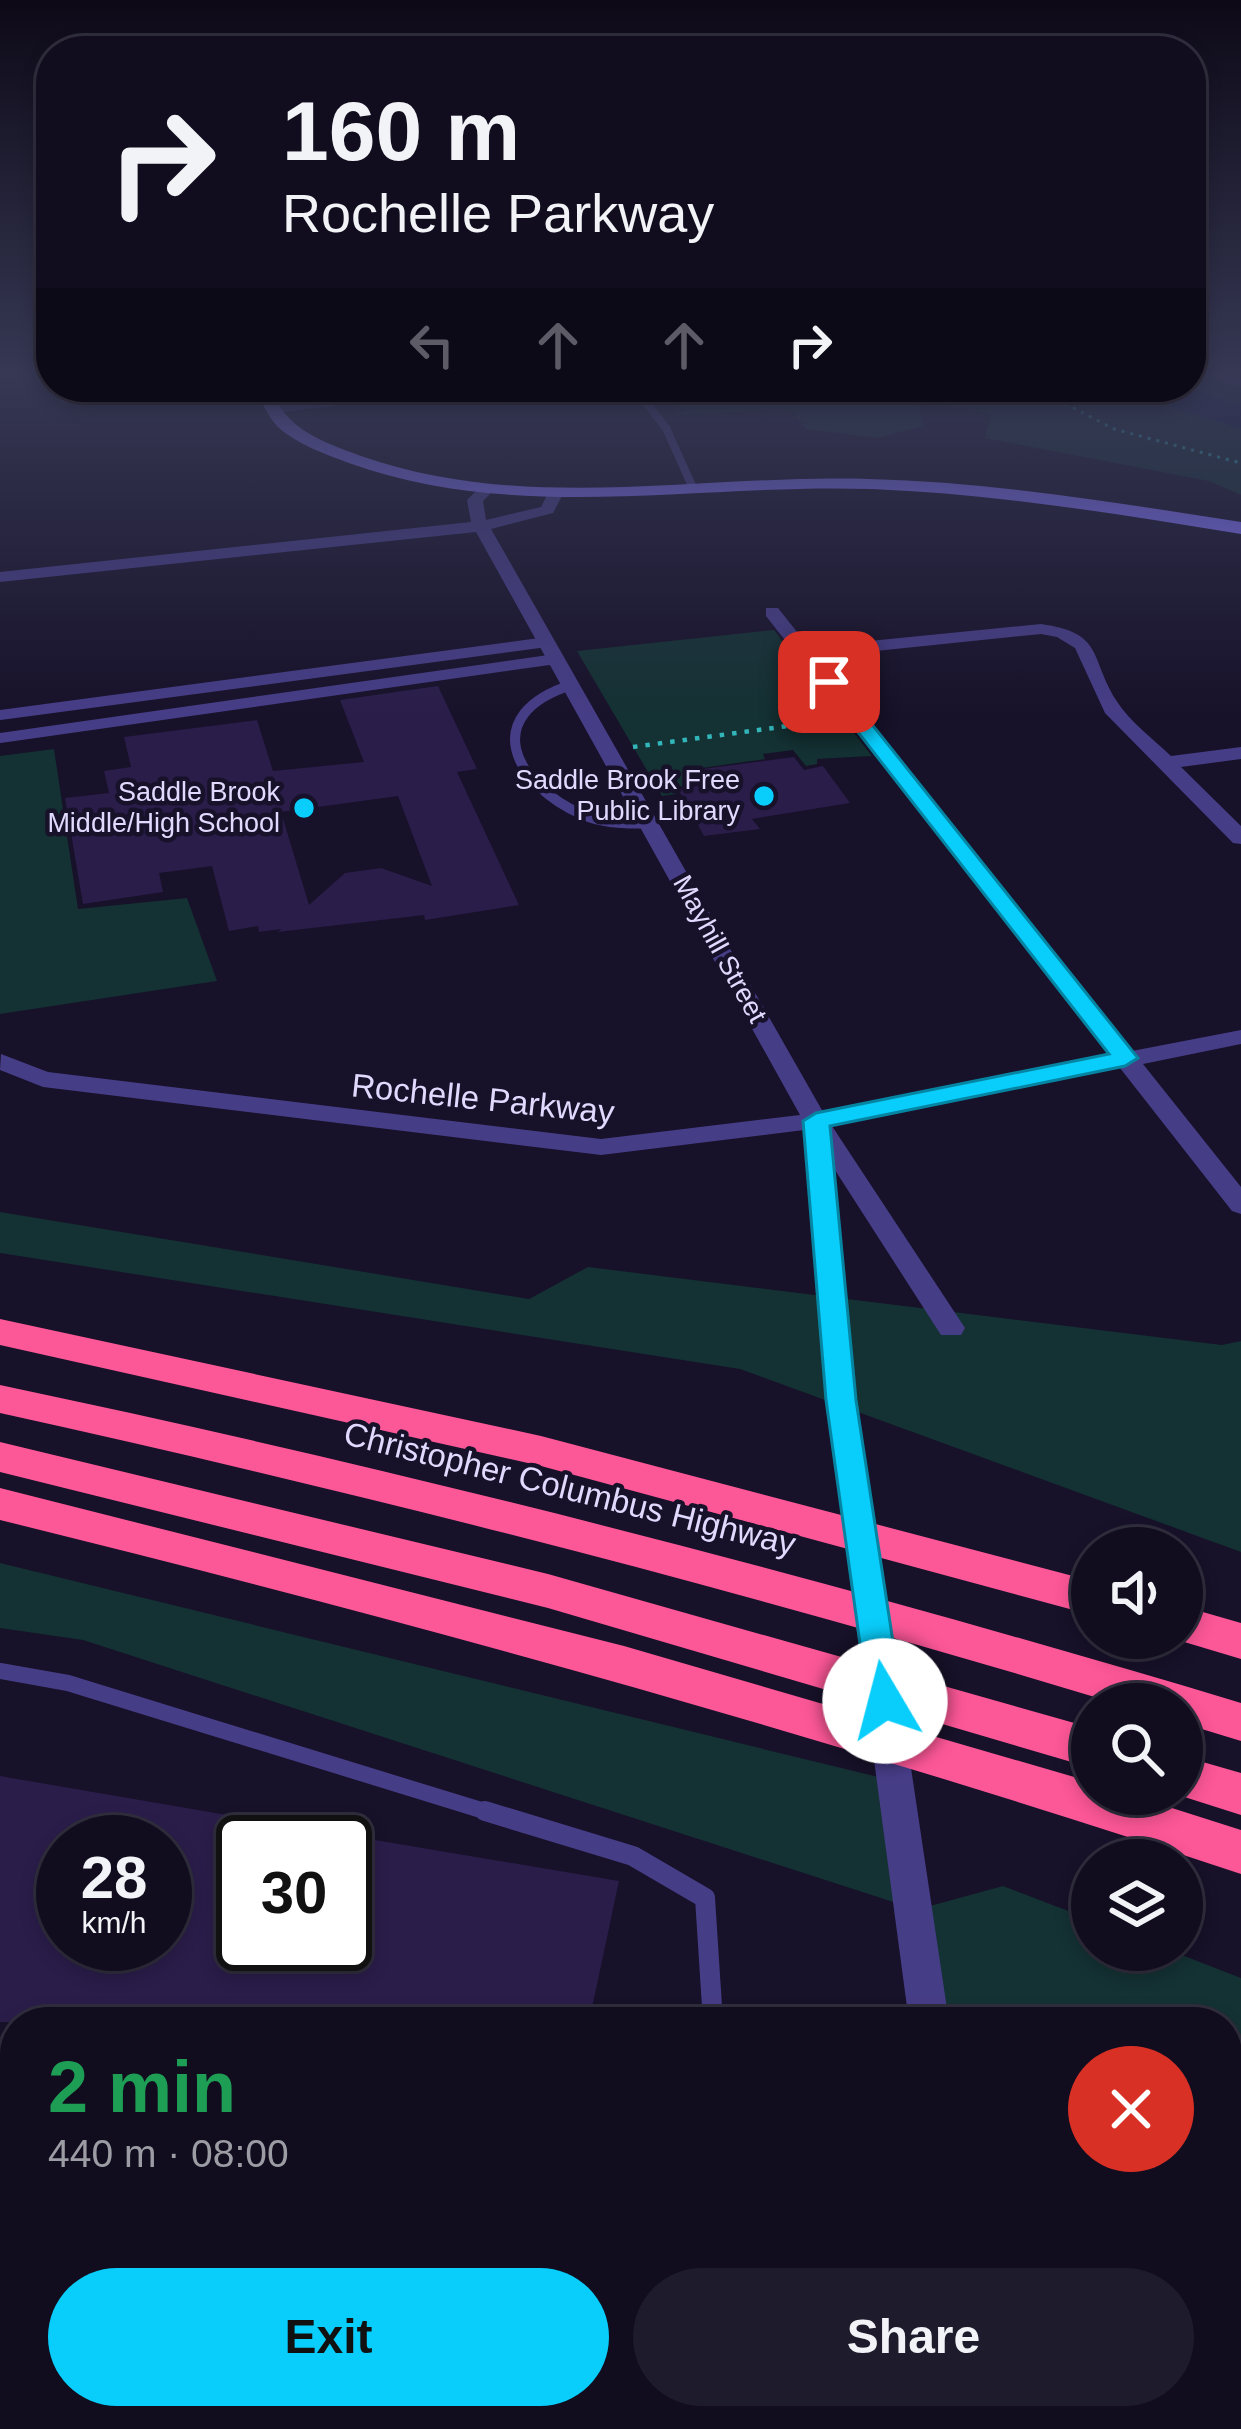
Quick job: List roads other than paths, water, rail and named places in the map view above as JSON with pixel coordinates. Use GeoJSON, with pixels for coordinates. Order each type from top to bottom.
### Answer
{"type":"FeatureCollection","features":[{"type":"Feature","properties":{"kind":"highway","name":"Christopher Columbus Highway"},"geometry":{"type":"LineString","coordinates":[[0,1331],[582,1461],[1071,1592]]}},
{"type":"Feature","properties":{"kind":"highway","name":"Christopher Columbus Highway"},"geometry":{"type":"LineString","coordinates":[[0,1399],[540,1524],[1111,1683]]}},
{"type":"Feature","properties":{"kind":"highway"},"geometry":{"type":"LineString","coordinates":[[0,1457],[506,1580],[1071,1742]]}},
{"type":"Feature","properties":{"kind":"highway"},"geometry":{"type":"LineString","coordinates":[[0,1504],[474,1623],[809,1718],[1233,1850]]}},
{"type":"Feature","properties":{"kind":"highway"},"geometry":{"type":"LineString","coordinates":[[1203,1630],[1241,1642]]}},
{"type":"Feature","properties":{"kind":"highway","name":"Christopher Columbus Highway"},"geometry":{"type":"LineString","coordinates":[[1203,1711],[1241,1722]]}},
{"type":"Feature","properties":{"kind":"highway"},"geometry":{"type":"LineString","coordinates":[[1203,1783],[1241,1795]]}},
{"type":"Feature","properties":{"kind":"street"},"geometry":{"type":"LineString","coordinates":[[481,526],[473,513],[475,500],[488,489]]}},
{"type":"Feature","properties":{"kind":"street"},"geometry":{"type":"LineString","coordinates":[[500,489],[631,489]]}},
{"type":"Feature","properties":{"kind":"street"},"geometry":{"type":"LineString","coordinates":[[933,489],[1071,502],[1241,528]]}},
{"type":"Feature","properties":{"kind":"street"},"geometry":{"type":"LineString","coordinates":[[0,577],[481,526],[547,510],[556,491]]}},
{"type":"Feature","properties":{"kind":"street","name":"Mayhill Street"},"geometry":{"type":"LineString","coordinates":[[481,526],[816,1121],[951,1328]]}},
{"type":"Feature","properties":{"kind":"street"},"geometry":{"type":"LineString","coordinates":[[772,612],[1241,1204]]}},
{"type":"Feature","properties":{"kind":"street"},"geometry":{"type":"LineString","coordinates":[[806,653],[1041,628],[1067,632],[1086,643],[1090,668],[1112,709],[1241,838]]}},
{"type":"Feature","properties":{"kind":"street"},"geometry":{"type":"LineString","coordinates":[[1166,763],[1241,753]]}},
{"type":"Feature","properties":{"kind":"street","name":"Rochelle Parkway"},"geometry":{"type":"LineString","coordinates":[[2,1061],[43,1079],[589,1147],[645,1145],[816,1121],[1241,1037]]}},
{"type":"Feature","properties":{"kind":"street","name":"Mayhill Street"},"geometry":{"type":"LineString","coordinates":[[816,1121],[841,1400],[927,2007]]}},
{"type":"Feature","properties":{"kind":"lane"},"geometry":{"type":"LineString","coordinates":[[0,715],[552,650]]}},
{"type":"Feature","properties":{"kind":"lane"},"geometry":{"type":"LineString","coordinates":[[0,738],[552,650]]}},
{"type":"Feature","properties":{"kind":"lane"},"geometry":{"type":"LineString","coordinates":[[571,686],[538,697],[525,707],[515,746],[522,766],[538,788],[574,811],[603,822],[650,824]]}},
{"type":"Feature","properties":{"kind":"lane"},"geometry":{"type":"LineString","coordinates":[[0,1671],[90,1689],[633,1856],[706,1898],[712,2007]]}},
{"type":"Feature","properties":{"kind":"place","name":"Saddle Brook Free Public Library"},"geometry":{"type":"Point","coordinates":[764,796]}},
{"type":"Feature","properties":{"kind":"place","name":"Saddle Brook Middle/High School"},"geometry":{"type":"Point","coordinates":[304,808]}}]}
